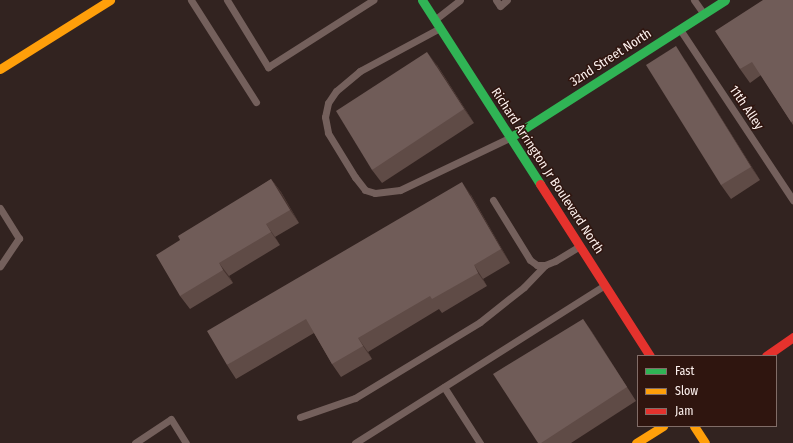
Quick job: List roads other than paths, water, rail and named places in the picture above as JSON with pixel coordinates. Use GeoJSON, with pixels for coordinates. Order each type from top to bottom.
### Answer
{"type":"FeatureCollection","features":[{"type":"Feature","properties":{"kind":"street"},"geometry":{"type":"LineString","coordinates":[[0,69],[110,0]]}},
{"type":"Feature","properties":{"kind":"street","name":"Richard Arrington Jr Boulevard North"},"geometry":{"type":"LineString","coordinates":[[422,0],[649,355]]}},
{"type":"Feature","properties":{"kind":"street","name":"32nd Street North"},"geometry":{"type":"LineString","coordinates":[[511,137],[725,0]]}},
{"type":"Feature","properties":{"kind":"street"},"geometry":{"type":"LineString","coordinates":[[768,355],[793,338]]}},
{"type":"Feature","properties":{"kind":"street"},"geometry":{"type":"LineString","coordinates":[[636,443],[648,440],[661,427]]}},
{"type":"Feature","properties":{"kind":"street"},"geometry":{"type":"LineString","coordinates":[[695,427],[705,443]]}},
{"type":"Feature","properties":{"kind":"lane"},"geometry":{"type":"LineString","coordinates":[[191,0],[256,102]]}},
{"type":"Feature","properties":{"kind":"lane"},"geometry":{"type":"LineString","coordinates":[[227,0],[268,67],[373,0]]}},
{"type":"Feature","properties":{"kind":"lane"},"geometry":{"type":"LineString","coordinates":[[434,19],[460,0]]}},
{"type":"Feature","properties":{"kind":"lane"},"geometry":{"type":"LineString","coordinates":[[496,0],[500,6],[507,0]]}},
{"type":"Feature","properties":{"kind":"lane"},"geometry":{"type":"LineString","coordinates":[[694,0],[703,14]]}},
{"type":"Feature","properties":{"kind":"lane"},"geometry":{"type":"LineString","coordinates":[[440,28],[360,71],[336,91],[328,102],[325,118],[328,133],[355,177],[364,190],[375,193],[400,190],[511,137]]}},
{"type":"Feature","properties":{"kind":"lane","name":"11th Alley"},"geometry":{"type":"LineString","coordinates":[[680,29],[793,200]]}},
{"type":"Feature","properties":{"kind":"lane"},"geometry":{"type":"LineString","coordinates":[[494,200],[530,260],[537,264],[545,265],[555,262],[580,246]]}},
{"type":"Feature","properties":{"kind":"lane"},"geometry":{"type":"LineString","coordinates":[[0,208],[18,238],[0,266]]}},
{"type":"Feature","properties":{"kind":"lane"},"geometry":{"type":"LineString","coordinates":[[300,417],[355,398],[480,322],[524,287],[545,265]]}},
{"type":"Feature","properties":{"kind":"lane"},"geometry":{"type":"LineString","coordinates":[[355,443],[604,285]]}},
{"type":"Feature","properties":{"kind":"lane"},"geometry":{"type":"LineString","coordinates":[[444,387],[480,443]]}},
{"type":"Feature","properties":{"kind":"lane"},"geometry":{"type":"LineString","coordinates":[[135,443],[171,419],[186,443]]}}]}
